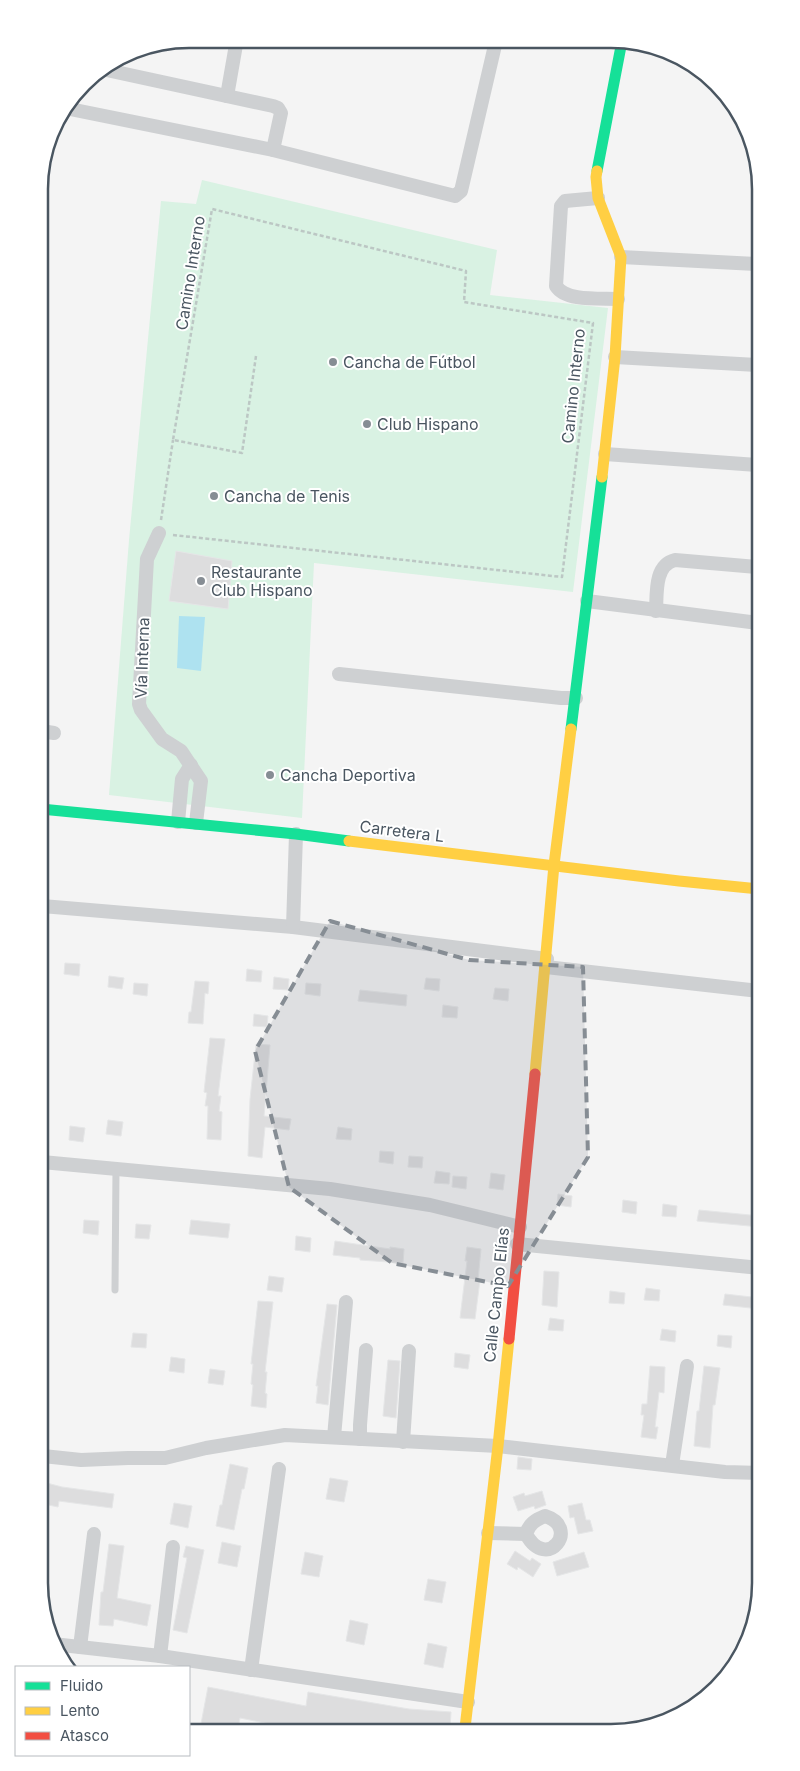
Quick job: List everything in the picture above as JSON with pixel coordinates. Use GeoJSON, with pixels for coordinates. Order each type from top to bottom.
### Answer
{"type":"FeatureCollection","features":[{"type":"Feature","properties":{"kind":"street"},"geometry":{"type":"LineString","coordinates":[[227,96],[236,47]]}},
{"type":"Feature","properties":{"kind":"street"},"geometry":{"type":"LineString","coordinates":[[72,109],[273,150],[455,196],[461,191],[495,47]]}},
{"type":"Feature","properties":{"kind":"street"},"geometry":{"type":"LineString","coordinates":[[621,48],[596,177],[598,198],[620,257],[752,264]]}},
{"type":"Feature","properties":{"kind":"street"},"geometry":{"type":"LineString","coordinates":[[111,71],[278,108],[280,113],[273,150]]}},
{"type":"Feature","properties":{"kind":"street"},"geometry":{"type":"LineString","coordinates":[[598,198],[566,201],[561,206],[556,286],[562,293],[569,296],[618,299]]}},
{"type":"Feature","properties":{"kind":"street","name":"Calle Campo Elías"},"geometry":{"type":"LineString","coordinates":[[465,1724],[498,1446],[554,865],[605,454],[615,357],[620,257]]}},
{"type":"Feature","properties":{"kind":"street"},"geometry":{"type":"LineString","coordinates":[[615,357],[752,365]]}},
{"type":"Feature","properties":{"kind":"street"},"geometry":{"type":"LineString","coordinates":[[605,454],[752,465]]}},
{"type":"Feature","properties":{"kind":"street","name":"Vía Interna"},"geometry":{"type":"LineString","coordinates":[[159,533],[147,560],[139,704],[162,739],[181,751],[191,765]]}},
{"type":"Feature","properties":{"kind":"street"},"geometry":{"type":"LineString","coordinates":[[656,611],[658,582],[662,570],[669,561],[752,566]]}},
{"type":"Feature","properties":{"kind":"street"},"geometry":{"type":"LineString","coordinates":[[587,601],[752,622]]}},
{"type":"Feature","properties":{"kind":"street"},"geometry":{"type":"LineString","coordinates":[[339,674],[561,698],[576,698]]}},
{"type":"Feature","properties":{"kind":"street"},"geometry":{"type":"LineString","coordinates":[[178,822],[182,779],[191,765],[201,781],[196,823]]}},
{"type":"Feature","properties":{"kind":"street","name":"Carretera L"},"geometry":{"type":"LineString","coordinates":[[48,810],[296,834],[679,881],[752,887]]}},
{"type":"Feature","properties":{"kind":"street"},"geometry":{"type":"LineString","coordinates":[[293,926],[296,834]]}},
{"type":"Feature","properties":{"kind":"street"},"geometry":{"type":"LineString","coordinates":[[48,906],[293,926],[546,963],[752,990]]}},
{"type":"Feature","properties":{"kind":"street"},"geometry":{"type":"LineString","coordinates":[[48,1163],[330,1189],[430,1205],[520,1227]]}},
{"type":"Feature","properties":{"kind":"street"},"geometry":{"type":"LineString","coordinates":[[517,1244],[752,1267]]}},
{"type":"Feature","properties":{"kind":"street"},"geometry":{"type":"LineString","coordinates":[[334,1436],[346,1302]]}},
{"type":"Feature","properties":{"kind":"street"},"geometry":{"type":"LineString","coordinates":[[360,1439],[366,1350]]}},
{"type":"Feature","properties":{"kind":"street"},"geometry":{"type":"LineString","coordinates":[[403,1442],[409,1351]]}},
{"type":"Feature","properties":{"kind":"street"},"geometry":{"type":"LineString","coordinates":[[672,1465],[687,1366]]}},
{"type":"Feature","properties":{"kind":"street"},"geometry":{"type":"LineString","coordinates":[[48,1457],[81,1460],[165,1458],[206,1448],[285,1435],[334,1436],[403,1442],[498,1446],[725,1472],[752,1473]]}},
{"type":"Feature","properties":{"kind":"street"},"geometry":{"type":"LineString","coordinates":[[251,1670],[279,1469]]}},
{"type":"Feature","properties":{"kind":"street"},"geometry":{"type":"LineString","coordinates":[[488,1533],[526,1534]]}},
{"type":"Feature","properties":{"kind":"street"},"geometry":{"type":"LineString","coordinates":[[80,1647],[94,1534]]}},
{"type":"Feature","properties":{"kind":"street"},"geometry":{"type":"LineString","coordinates":[[160,1656],[173,1547]]}},
{"type":"Feature","properties":{"kind":"street"},"geometry":{"type":"LineString","coordinates":[[62,1645],[160,1656],[468,1702]]}},
{"type":"Feature","properties":{"kind":"lane"},"geometry":{"type":"LineString","coordinates":[[115,1290],[116,1169]]}},
{"type":"Feature","properties":{"kind":"path","name":"Camino Interno"},"geometry":{"type":"LineString","coordinates":[[212,209],[466,271],[464,302],[593,323],[562,577],[159,533],[173,440],[212,209]]}},
{"type":"Feature","properties":{"kind":"path"},"geometry":{"type":"LineString","coordinates":[[173,440],[242,453],[256,356]]}},
{"type":"Feature","properties":{"kind":"highlighted area"},"geometry":{"type":"Polygon","coordinates":[[[330,921],[469,960],[583,967],[588,1157],[508,1286],[392,1263],[289,1187],[255,1051],[330,921]]]}},
{"type":"Feature","properties":{"kind":"green space","name":"Club Hispano"},"geometry":{"type":"Polygon","coordinates":[[[202,180],[497,250],[490,295],[608,308],[573,592],[314,563],[302,818],[109,795],[129,540],[161,201],[196,204],[202,180]]]}},
{"type":"Feature","properties":{"kind":"water"},"geometry":{"type":"Polygon","coordinates":[[[179,616],[205,617],[201,671],[177,668],[179,616]]]}},
{"type":"Feature","properties":{"kind":"building","name":"Restaurante Club Hispano"},"geometry":{"type":"Polygon","coordinates":[[[176,551],[232,561],[228,609],[169,601],[176,551]]]}},
{"type":"Feature","properties":{"kind":"building"},"geometry":{"type":"Polygon","coordinates":[[[65,963],[80,964],[79,976],[64,974],[65,963]]]}},
{"type":"Feature","properties":{"kind":"building"},"geometry":{"type":"Polygon","coordinates":[[[247,969],[262,971],[261,982],[246,981],[247,969]]]}},
{"type":"Feature","properties":{"kind":"building"},"geometry":{"type":"Polygon","coordinates":[[[109,976],[124,978],[122,989],[108,987],[109,976]]]}},
{"type":"Feature","properties":{"kind":"building"},"geometry":{"type":"Polygon","coordinates":[[[274,977],[289,979],[288,990],[273,989],[274,977]]]}},
{"type":"Feature","properties":{"kind":"building"},"geometry":{"type":"Polygon","coordinates":[[[426,978],[440,979],[439,991],[424,989],[426,978]]]}},
{"type":"Feature","properties":{"kind":"building"},"geometry":{"type":"Polygon","coordinates":[[[195,981],[209,982],[208,994],[205,993],[203,1024],[188,1023],[195,981]]]}},
{"type":"Feature","properties":{"kind":"building"},"geometry":{"type":"Polygon","coordinates":[[[134,983],[148,984],[147,996],[133,994],[134,983]]]}},
{"type":"Feature","properties":{"kind":"building"},"geometry":{"type":"Polygon","coordinates":[[[306,983],[321,984],[320,996],[305,994],[306,983]]]}},
{"type":"Feature","properties":{"kind":"building"},"geometry":{"type":"Polygon","coordinates":[[[495,988],[509,989],[508,1001],[493,999],[495,988]]]}},
{"type":"Feature","properties":{"kind":"building"},"geometry":{"type":"Polygon","coordinates":[[[360,990],[407,995],[406,1006],[358,1001],[360,990]]]}},
{"type":"Feature","properties":{"kind":"building"},"geometry":{"type":"Polygon","coordinates":[[[443,1005],[458,1007],[457,1018],[442,1017],[443,1005]]]}},
{"type":"Feature","properties":{"kind":"building"},"geometry":{"type":"Polygon","coordinates":[[[254,1014],[268,1016],[267,1027],[253,1026],[254,1014]]]}},
{"type":"Feature","properties":{"kind":"building"},"geometry":{"type":"Polygon","coordinates":[[[210,1038],[225,1039],[218,1096],[221,1096],[219,1111],[222,1112],[221,1140],[207,1139],[208,1106],[205,1106],[207,1093],[204,1092],[210,1038]]]}},
{"type":"Feature","properties":{"kind":"building"},"geometry":{"type":"Polygon","coordinates":[[[256,1044],[270,1045],[264,1116],[291,1119],[289,1130],[265,1127],[262,1158],[248,1156],[250,1099],[256,1044]]]}},
{"type":"Feature","properties":{"kind":"building"},"geometry":{"type":"Polygon","coordinates":[[[108,1120],[123,1122],[121,1136],[106,1134],[108,1120]]]}},
{"type":"Feature","properties":{"kind":"building"},"geometry":{"type":"Polygon","coordinates":[[[70,1126],[85,1128],[83,1142],[69,1140],[70,1126]]]}},
{"type":"Feature","properties":{"kind":"building"},"geometry":{"type":"Polygon","coordinates":[[[338,1127],[352,1129],[351,1140],[336,1139],[338,1127]]]}},
{"type":"Feature","properties":{"kind":"building"},"geometry":{"type":"Polygon","coordinates":[[[380,1151],[394,1152],[393,1164],[379,1162],[380,1151]]]}},
{"type":"Feature","properties":{"kind":"building"},"geometry":{"type":"Polygon","coordinates":[[[409,1156],[423,1157],[422,1168],[408,1167],[409,1156]]]}},
{"type":"Feature","properties":{"kind":"building"},"geometry":{"type":"Polygon","coordinates":[[[436,1171],[450,1173],[449,1184],[434,1183],[436,1171]]]}},
{"type":"Feature","properties":{"kind":"building"},"geometry":{"type":"Polygon","coordinates":[[[491,1173],[505,1175],[503,1190],[489,1188],[491,1173]]]}},
{"type":"Feature","properties":{"kind":"building"},"geometry":{"type":"Polygon","coordinates":[[[453,1176],[467,1177],[466,1189],[452,1187],[453,1176]]]}},
{"type":"Feature","properties":{"kind":"building"},"geometry":{"type":"Polygon","coordinates":[[[558,1194],[572,1196],[571,1207],[557,1205],[558,1194]]]}},
{"type":"Feature","properties":{"kind":"building"},"geometry":{"type":"Polygon","coordinates":[[[623,1200],[637,1202],[636,1214],[622,1212],[623,1200]]]}},
{"type":"Feature","properties":{"kind":"building"},"geometry":{"type":"Polygon","coordinates":[[[663,1204],[677,1206],[676,1217],[662,1216],[663,1204]]]}},
{"type":"Feature","properties":{"kind":"building"},"geometry":{"type":"Polygon","coordinates":[[[699,1210],[752,1215],[752,1226],[697,1221],[699,1210]]]}},
{"type":"Feature","properties":{"kind":"building"},"geometry":{"type":"Polygon","coordinates":[[[84,1220],[99,1221],[98,1235],[83,1233],[84,1220]]]}},
{"type":"Feature","properties":{"kind":"building"},"geometry":{"type":"Polygon","coordinates":[[[191,1220],[230,1224],[228,1238],[189,1234],[191,1220]]]}},
{"type":"Feature","properties":{"kind":"building"},"geometry":{"type":"Polygon","coordinates":[[[136,1224],[151,1225],[149,1239],[135,1238],[136,1224]]]}},
{"type":"Feature","properties":{"kind":"building"},"geometry":{"type":"Polygon","coordinates":[[[296,1236],[311,1238],[310,1252],[295,1250],[296,1236]]]}},
{"type":"Feature","properties":{"kind":"building"},"geometry":{"type":"Polygon","coordinates":[[[335,1241],[390,1249],[390,1247],[404,1249],[403,1263],[360,1260],[360,1258],[333,1255],[335,1241]]]}},
{"type":"Feature","properties":{"kind":"building"},"geometry":{"type":"Polygon","coordinates":[[[467,1247],[481,1249],[478,1280],[480,1280],[475,1319],[460,1318],[467,1247]]]}},
{"type":"Feature","properties":{"kind":"building"},"geometry":{"type":"Polygon","coordinates":[[[544,1271],[559,1272],[557,1307],[542,1305],[544,1271]]]}},
{"type":"Feature","properties":{"kind":"building"},"geometry":{"type":"Polygon","coordinates":[[[269,1276],[284,1278],[282,1292],[267,1290],[269,1276]]]}},
{"type":"Feature","properties":{"kind":"building"},"geometry":{"type":"Polygon","coordinates":[[[646,1288],[660,1290],[659,1301],[644,1300],[646,1288]]]}},
{"type":"Feature","properties":{"kind":"building"},"geometry":{"type":"Polygon","coordinates":[[[610,1291],[625,1293],[624,1304],[609,1303],[610,1291]]]}},
{"type":"Feature","properties":{"kind":"building"},"geometry":{"type":"Polygon","coordinates":[[[725,1294],[752,1297],[752,1308],[723,1305],[725,1294]]]}},
{"type":"Feature","properties":{"kind":"building"},"geometry":{"type":"Polygon","coordinates":[[[258,1301],[273,1302],[265,1372],[267,1372],[266,1408],[251,1406],[253,1364],[251,1364],[258,1301]]]}},
{"type":"Feature","properties":{"kind":"building"},"geometry":{"type":"Polygon","coordinates":[[[327,1304],[337,1305],[328,1405],[316,1403],[318,1386],[316,1386],[327,1304]]]}},
{"type":"Feature","properties":{"kind":"building"},"geometry":{"type":"Polygon","coordinates":[[[550,1318],[564,1320],[563,1331],[548,1330],[550,1318]]]}},
{"type":"Feature","properties":{"kind":"building"},"geometry":{"type":"Polygon","coordinates":[[[662,1329],[676,1331],[675,1342],[660,1340],[662,1329]]]}},
{"type":"Feature","properties":{"kind":"building"},"geometry":{"type":"Polygon","coordinates":[[[133,1333],[147,1334],[146,1348],[131,1347],[133,1333]]]}},
{"type":"Feature","properties":{"kind":"building"},"geometry":{"type":"Polygon","coordinates":[[[718,1335],[732,1336],[731,1348],[717,1346],[718,1335]]]}},
{"type":"Feature","properties":{"kind":"building"},"geometry":{"type":"Polygon","coordinates":[[[455,1353],[470,1355],[468,1369],[454,1367],[455,1353]]]}},
{"type":"Feature","properties":{"kind":"building"},"geometry":{"type":"Polygon","coordinates":[[[171,1357],[185,1359],[184,1373],[169,1371],[171,1357]]]}},
{"type":"Feature","properties":{"kind":"building"},"geometry":{"type":"Polygon","coordinates":[[[388,1360],[400,1361],[396,1418],[383,1416],[388,1360]]]}},
{"type":"Feature","properties":{"kind":"building"},"geometry":{"type":"Polygon","coordinates":[[[650,1366],[665,1367],[664,1393],[659,1392],[655,1427],[658,1427],[656,1439],[641,1437],[644,1415],[641,1415],[642,1404],[647,1404],[650,1366]]]}},
{"type":"Feature","properties":{"kind":"building"},"geometry":{"type":"Polygon","coordinates":[[[704,1366],[720,1368],[715,1405],[713,1405],[710,1448],[694,1446],[704,1366]]]}},
{"type":"Feature","properties":{"kind":"building"},"geometry":{"type":"Polygon","coordinates":[[[210,1369],[225,1371],[223,1385],[208,1383],[210,1369]]]}},
{"type":"Feature","properties":{"kind":"building"},"geometry":{"type":"Polygon","coordinates":[[[518,1457],[532,1459],[531,1470],[517,1469],[518,1457]]]}},
{"type":"Feature","properties":{"kind":"building"},"geometry":{"type":"Polygon","coordinates":[[[230,1464],[248,1468],[234,1530],[216,1526],[230,1464]]]}},
{"type":"Feature","properties":{"kind":"building"},"geometry":{"type":"Polygon","coordinates":[[[330,1478],[348,1481],[344,1502],[326,1499],[330,1478]]]}},
{"type":"Feature","properties":{"kind":"building"},"geometry":{"type":"Polygon","coordinates":[[[48,1483],[114,1494],[112,1508],[59,1501],[58,1507],[48,1505],[48,1483]]]}},
{"type":"Feature","properties":{"kind":"building"},"geometry":{"type":"Polygon","coordinates":[[[542,1491],[546,1505],[535,1509],[534,1506],[518,1511],[513,1497],[524,1493],[525,1496],[542,1491]]]}},
{"type":"Feature","properties":{"kind":"building"},"geometry":{"type":"Polygon","coordinates":[[[174,1503],[192,1506],[188,1528],[170,1524],[174,1503]]]}},
{"type":"Feature","properties":{"kind":"building"},"geometry":{"type":"Polygon","coordinates":[[[582,1503],[586,1520],[590,1520],[593,1531],[578,1534],[574,1517],[570,1518],[568,1506],[582,1503]]]}},
{"type":"Feature","properties":{"kind":"building"},"geometry":{"type":"Polygon","coordinates":[[[222,1542],[241,1546],[237,1567],[218,1563],[222,1542]]]}},
{"type":"Feature","properties":{"kind":"building"},"geometry":{"type":"Polygon","coordinates":[[[109,1544],[124,1546],[117,1598],[151,1605],[147,1626],[114,1619],[113,1626],[99,1625],[101,1592],[103,1592],[109,1544]]]}},
{"type":"Feature","properties":{"kind":"building"},"geometry":{"type":"Polygon","coordinates":[[[186,1546],[204,1550],[187,1633],[173,1630],[187,1558],[183,1557],[186,1546]]]}},
{"type":"Feature","properties":{"kind":"building"},"geometry":{"type":"Polygon","coordinates":[[[515,1551],[530,1561],[532,1558],[541,1564],[533,1577],[518,1567],[517,1570],[507,1564],[515,1551]]]}},
{"type":"Feature","properties":{"kind":"building"},"geometry":{"type":"Polygon","coordinates":[[[305,1552],[323,1556],[319,1577],[301,1574],[305,1552]]]}},
{"type":"Feature","properties":{"kind":"building"},"geometry":{"type":"Polygon","coordinates":[[[584,1552],[589,1567],[557,1576],[553,1562],[584,1552]]]}},
{"type":"Feature","properties":{"kind":"building"},"geometry":{"type":"Polygon","coordinates":[[[428,1579],[446,1582],[442,1603],[424,1600],[428,1579]]]}},
{"type":"Feature","properties":{"kind":"building"},"geometry":{"type":"Polygon","coordinates":[[[350,1620],[368,1624],[364,1645],[346,1641],[350,1620]]]}},
{"type":"Feature","properties":{"kind":"building"},"geometry":{"type":"Polygon","coordinates":[[[428,1643],[447,1647],[443,1668],[424,1664],[428,1643]]]}},
{"type":"Feature","properties":{"kind":"building"},"geometry":{"type":"Polygon","coordinates":[[[208,1687],[306,1706],[308,1692],[409,1709],[451,1712],[450,1724],[269,1724],[240,1718],[239,1724],[201,1724],[208,1687]]]}},
{"type":"Feature","properties":{"kind":"traffic: fast"},"geometry":{"type":"LineString","coordinates":[[597,171],[621,48]]}},
{"type":"Feature","properties":{"kind":"traffic: fast"},"geometry":{"type":"LineString","coordinates":[[571,729],[602,477]]}},
{"type":"Feature","properties":{"kind":"traffic: fast"},"geometry":{"type":"LineString","coordinates":[[48,810],[349,841]]}},
{"type":"Feature","properties":{"kind":"traffic: slow"},"geometry":{"type":"LineString","coordinates":[[597,171],[598,198],[621,257],[615,357],[602,477]]}},
{"type":"Feature","properties":{"kind":"traffic: slow"},"geometry":{"type":"LineString","coordinates":[[535,1074],[554,865],[571,729]]}},
{"type":"Feature","properties":{"kind":"traffic: slow"},"geometry":{"type":"LineString","coordinates":[[349,841],[752,888]]}},
{"type":"Feature","properties":{"kind":"traffic: slow"},"geometry":{"type":"LineString","coordinates":[[465,1724],[509,1339]]}},
{"type":"Feature","properties":{"kind":"traffic: jam"},"geometry":{"type":"LineString","coordinates":[[509,1339],[535,1074]]}},
{"type":"Feature","properties":{"kind":"place","name":"Cancha de Fútbol"},"geometry":{"type":"Point","coordinates":[333,362]}},
{"type":"Feature","properties":{"kind":"place","name":"Club Hispano"},"geometry":{"type":"Point","coordinates":[367,424]}},
{"type":"Feature","properties":{"kind":"place","name":"Cancha de Tenis"},"geometry":{"type":"Point","coordinates":[214,496]}},
{"type":"Feature","properties":{"kind":"place","name":"Restaurante Club Hispano"},"geometry":{"type":"Point","coordinates":[201,581]}},
{"type":"Feature","properties":{"kind":"place","name":"Cancha Deportiva"},"geometry":{"type":"Point","coordinates":[270,775]}}]}
